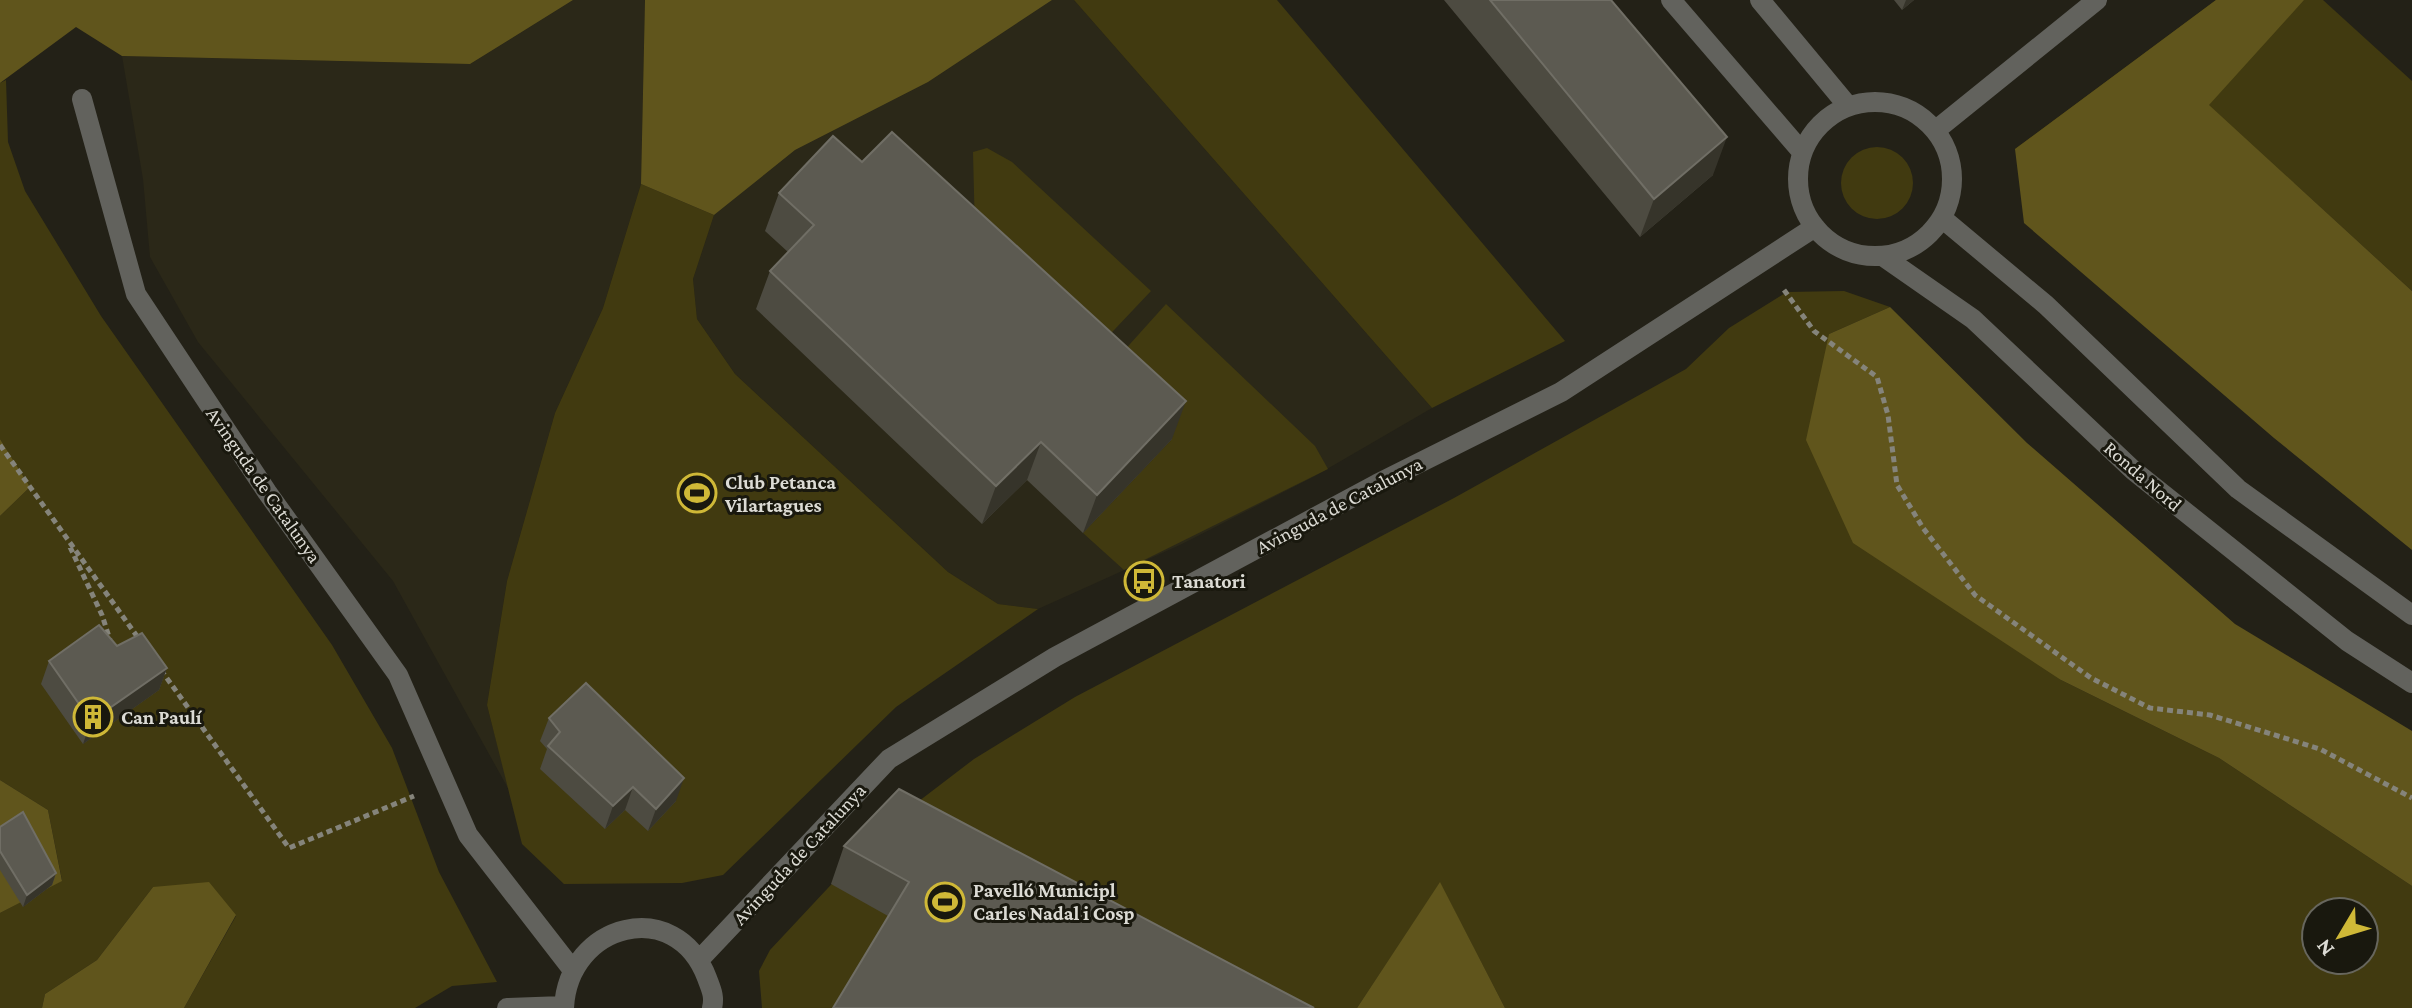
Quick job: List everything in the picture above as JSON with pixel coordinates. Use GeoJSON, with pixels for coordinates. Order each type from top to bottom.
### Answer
{"type":"FeatureCollection","features":[{"type":"Feature","properties":{"kind":"street"},"geometry":{"type":"LineString","coordinates":[[1671,0],[1802,152]]}},
{"type":"Feature","properties":{"kind":"street"},"geometry":{"type":"LineString","coordinates":[[1760,0],[1848,106]]}},
{"type":"Feature","properties":{"kind":"street"},"geometry":{"type":"LineString","coordinates":[[1936,130],[2097,0]]}},
{"type":"Feature","properties":{"kind":"street","name":"Avinguda de Catalunya"},"geometry":{"type":"LineString","coordinates":[[82,99],[136,294],[267,492],[398,675],[468,835],[572,969]]}},
{"type":"Feature","properties":{"kind":"street"},"geometry":{"type":"LineString","coordinates":[[1815,227],[1802,204],[1797,178],[1802,152],[1828,117],[1848,106],[1872,101],[1896,104],[1918,114],[1936,130],[1948,150],[1953,173],[1951,197],[1943,219],[1927,237],[1907,250],[1884,257]]}},
{"type":"Feature","properties":{"kind":"street"},"geometry":{"type":"LineString","coordinates":[[1943,219],[2046,305],[2238,489],[2412,615]]}},
{"type":"Feature","properties":{"kind":"street","name":"Avinguda de Catalunya"},"geometry":{"type":"LineString","coordinates":[[700,959],[889,759],[1067,650],[1377,484],[1561,392],[1815,227]]}},
{"type":"Feature","properties":{"kind":"street","name":"Ronda Nord"},"geometry":{"type":"LineString","coordinates":[[1815,227],[1846,250],[1884,257],[1973,319],[2145,480],[2347,641],[2412,683]]}},
{"type":"Feature","properties":{"kind":"street"},"geometry":{"type":"LineString","coordinates":[[507,1008],[564,1007],[572,969],[591,945],[618,930],[648,928],[677,938],[700,959],[714,998],[712,1008]]}},
{"type":"Feature","properties":{"kind":"path"},"geometry":{"type":"LineString","coordinates":[[1762,261],[1814,331],[1877,377],[1888,415],[1897,485],[1923,528],[1975,595],[2091,678],[2150,708],[2210,715],[2320,749],[2412,798]]}},
{"type":"Feature","properties":{"kind":"path"},"geometry":{"type":"LineString","coordinates":[[0,445],[145,648]]}},
{"type":"Feature","properties":{"kind":"path"},"geometry":{"type":"LineString","coordinates":[[64,535],[102,615],[112,648]]}},
{"type":"Feature","properties":{"kind":"path"},"geometry":{"type":"LineString","coordinates":[[154,660],[289,848],[445,783]]}},
{"type":"Feature","properties":{"kind":"shaded area"},"geometry":{"type":"Polygon","coordinates":[[[0,0],[573,0],[470,64],[122,56],[76,27],[0,83],[0,0]]]}},
{"type":"Feature","properties":{"kind":"shaded area"},"geometry":{"type":"Polygon","coordinates":[[[573,0],[645,0],[641,184],[603,308],[555,413],[507,581],[487,705],[509,790],[393,581],[198,342],[150,257],[143,179],[122,56],[470,64],[573,0]]]}},
{"type":"Feature","properties":{"kind":"shaded area"},"geometry":{"type":"Polygon","coordinates":[[[645,0],[1052,0],[928,82],[795,150],[714,215],[641,184],[645,0]]]}},
{"type":"Feature","properties":{"kind":"shaded area"},"geometry":{"type":"Polygon","coordinates":[[[1052,0],[1074,0],[1432,408],[1315,476],[1182,544],[1038,609],[998,604],[948,572],[735,374],[697,319],[693,279],[714,215],[795,150],[928,82],[1052,0]]]}},
{"type":"Feature","properties":{"kind":"shaded area"},"geometry":{"type":"Polygon","coordinates":[[[1074,0],[1277,0],[1565,341],[1432,408],[1074,0]]]}},
{"type":"Feature","properties":{"kind":"shaded area"},"geometry":{"type":"Polygon","coordinates":[[[2216,0],[2323,0],[2412,81],[2412,291],[2294,183],[2015,149],[2216,0]]]}},
{"type":"Feature","properties":{"kind":"shaded area"},"geometry":{"type":"Polygon","coordinates":[[[2216,0],[2304,0],[2209,105],[2412,291],[2412,550],[2274,438],[2024,223],[2015,149],[2216,0]]]}},
{"type":"Feature","properties":{"kind":"shaded area"},"geometry":{"type":"Polygon","coordinates":[[[6,80],[8,142],[25,191],[101,316],[332,645],[392,748],[439,872],[497,982],[452,986],[415,1008],[184,1008],[236,916],[153,887],[97,960],[45,994],[42,1008],[0,1008],[0,913],[62,880],[48,810],[0,780],[0,516],[30,487],[0,439],[0,83],[6,80]]]}},
{"type":"Feature","properties":{"kind":"shaded area"},"geometry":{"type":"Polygon","coordinates":[[[1884,147],[1903,157],[1911,169],[1911,197],[1903,209],[1891,217],[1870,219],[1851,209],[1843,197],[1841,176],[1851,157],[1863,149],[1884,147]]]}},
{"type":"Feature","properties":{"kind":"shaded area"},"geometry":{"type":"Polygon","coordinates":[[[987,148],[1012,162],[1151,291],[1098,347],[975,233],[973,152],[987,148]]]}},
{"type":"Feature","properties":{"kind":"shaded area","name":"Club Petanca Vilartagues"},"geometry":{"type":"Polygon","coordinates":[[[641,184],[714,215],[693,279],[697,319],[735,374],[948,572],[998,604],[1038,609],[896,707],[723,875],[682,883],[564,884],[522,844],[487,705],[507,581],[555,413],[603,308],[641,184]]]}},
{"type":"Feature","properties":{"kind":"shaded area"},"geometry":{"type":"Polygon","coordinates":[[[1844,291],[1890,307],[1829,334],[2061,680],[2219,758],[2412,886],[2412,1008],[1505,1008],[1440,883],[1357,1008],[762,1008],[759,971],[770,950],[885,827],[974,759],[1075,697],[1454,498],[1686,369],[1729,328],[1787,292],[1844,291]]]}},
{"type":"Feature","properties":{"kind":"shaded area"},"geometry":{"type":"Polygon","coordinates":[[[1166,304],[1315,446],[1328,469],[1124,570],[1083,533],[1172,439],[1112,364],[1166,304]]]}},
{"type":"Feature","properties":{"kind":"shaded area"},"geometry":{"type":"Polygon","coordinates":[[[1890,307],[2027,443],[2235,624],[2412,731],[2412,886],[2219,758],[2061,680],[1853,543],[1806,440],[1829,334],[1890,307]]]}},
{"type":"Feature","properties":{"kind":"shaded area"},"geometry":{"type":"Polygon","coordinates":[[[0,439],[30,487],[0,516],[0,439]]]}},
{"type":"Feature","properties":{"kind":"shaded area"},"geometry":{"type":"Polygon","coordinates":[[[0,780],[48,810],[62,881],[0,913],[0,780]]]}},
{"type":"Feature","properties":{"kind":"shaded area"},"geometry":{"type":"Polygon","coordinates":[[[209,882],[236,915],[184,1008],[42,1008],[45,994],[97,960],[153,887],[209,882]]]}},
{"type":"Feature","properties":{"kind":"shaded area"},"geometry":{"type":"Polygon","coordinates":[[[1440,882],[1505,1008],[1357,1008],[1440,882]]]}},
{"type":"Feature","properties":{"kind":"building"},"geometry":{"type":"Polygon","coordinates":[[[1490,0],[1611,0],[1727,137],[1654,199],[1490,0]]]}},
{"type":"Feature","properties":{"kind":"building"},"geometry":{"type":"Polygon","coordinates":[[[892,132],[1186,401],[1097,495],[1041,442],[996,486],[770,271],[814,225],[779,193],[833,136],[862,162],[892,132]]]}},
{"type":"Feature","properties":{"kind":"building"},"geometry":{"type":"Polygon","coordinates":[[[99,625],[117,646],[142,633],[167,668],[91,721],[49,661],[99,625]]]}},
{"type":"Feature","properties":{"kind":"building"},"geometry":{"type":"Polygon","coordinates":[[[586,683],[684,778],[656,809],[633,787],[613,806],[548,746],[560,732],[549,718],[586,683]]]}},
{"type":"Feature","properties":{"kind":"building","name":"Pavelló Municipl Carles Nadal i Cosp"},"geometry":{"type":"Polygon","coordinates":[[[899,789],[1314,1008],[833,1008],[909,882],[844,846],[899,789]]]}},
{"type":"Feature","properties":{"kind":"building"},"geometry":{"type":"Polygon","coordinates":[[[23,812],[56,873],[27,895],[0,851],[0,827],[23,812]]]}},
{"type":"Feature","properties":{"kind":"place","name":"Club Petanca Vilartagues"},"geometry":{"type":"Point","coordinates":[697,493]}},
{"type":"Feature","properties":{"kind":"place","name":"Tanatori"},"geometry":{"type":"Point","coordinates":[1144,581]}},
{"type":"Feature","properties":{"kind":"place","name":"Can Paulí"},"geometry":{"type":"Point","coordinates":[93,717]}},
{"type":"Feature","properties":{"kind":"place","name":"Pavelló Municipl Carles Nadal i Cosp"},"geometry":{"type":"Point","coordinates":[945,902]}}]}
